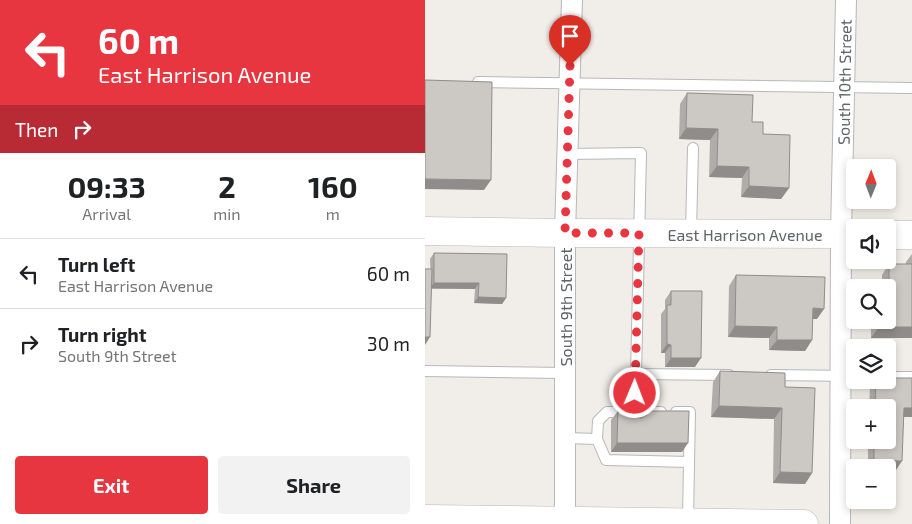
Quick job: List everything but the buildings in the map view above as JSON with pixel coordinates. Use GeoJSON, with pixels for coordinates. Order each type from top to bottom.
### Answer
{"type":"FeatureCollection","features":[{"type":"Feature","properties":{"kind":"main road","name":"East Harrison Avenue"},"geometry":{"type":"LineString","coordinates":[[425,231],[846,234]]}},
{"type":"Feature","properties":{"kind":"main road"},"geometry":{"type":"LineString","coordinates":[[896,235],[912,235]]}},
{"type":"Feature","properties":{"kind":"main road"},"geometry":{"type":"LineString","coordinates":[[425,519],[565,523],[804,524]]}},
{"type":"Feature","properties":{"kind":"street","name":"South 9th Street"},"geometry":{"type":"LineString","coordinates":[[565,523],[565,233],[572,0]]}},
{"type":"Feature","properties":{"kind":"street","name":"South 10th Street"},"geometry":{"type":"LineString","coordinates":[[846,0],[844,87],[848,219]]}},
{"type":"Feature","properties":{"kind":"street","name":"South 10th Street"},"geometry":{"type":"LineString","coordinates":[[848,269],[848,339]]}},
{"type":"Feature","properties":{"kind":"street","name":"South 10th Street"},"geometry":{"type":"LineString","coordinates":[[840,524],[847,389]]}},
{"type":"Feature","properties":{"kind":"lane"},"geometry":{"type":"LineString","coordinates":[[464,82],[912,88]]}},
{"type":"Feature","properties":{"kind":"lane"},"geometry":{"type":"LineString","coordinates":[[691,233],[693,148]]}},
{"type":"Feature","properties":{"kind":"lane"},"geometry":{"type":"LineString","coordinates":[[568,154],[641,153],[635,416]]}},
{"type":"Feature","properties":{"kind":"lane"},"geometry":{"type":"LineString","coordinates":[[425,371],[565,373]]}},
{"type":"Feature","properties":{"kind":"lane"},"geometry":{"type":"LineString","coordinates":[[635,374],[743,375]]}},
{"type":"Feature","properties":{"kind":"lane"},"geometry":{"type":"LineString","coordinates":[[762,375],[846,376]]}},
{"type":"Feature","properties":{"kind":"lane"},"geometry":{"type":"LineString","coordinates":[[896,377],[912,377]]}},
{"type":"Feature","properties":{"kind":"lane"},"geometry":{"type":"LineString","coordinates":[[688,523],[690,412],[662,416],[635,416],[607,412],[599,421],[597,439],[606,460],[634,456],[662,456],[689,462]]}},
{"type":"Feature","properties":{"kind":"lane"},"geometry":{"type":"LineString","coordinates":[[565,438],[597,439]]}},
{"type":"Feature","properties":{"kind":"route"},"geometry":{"type":"LineString","coordinates":[[570,66],[565,233],[639,233],[635,393]]}}]}
